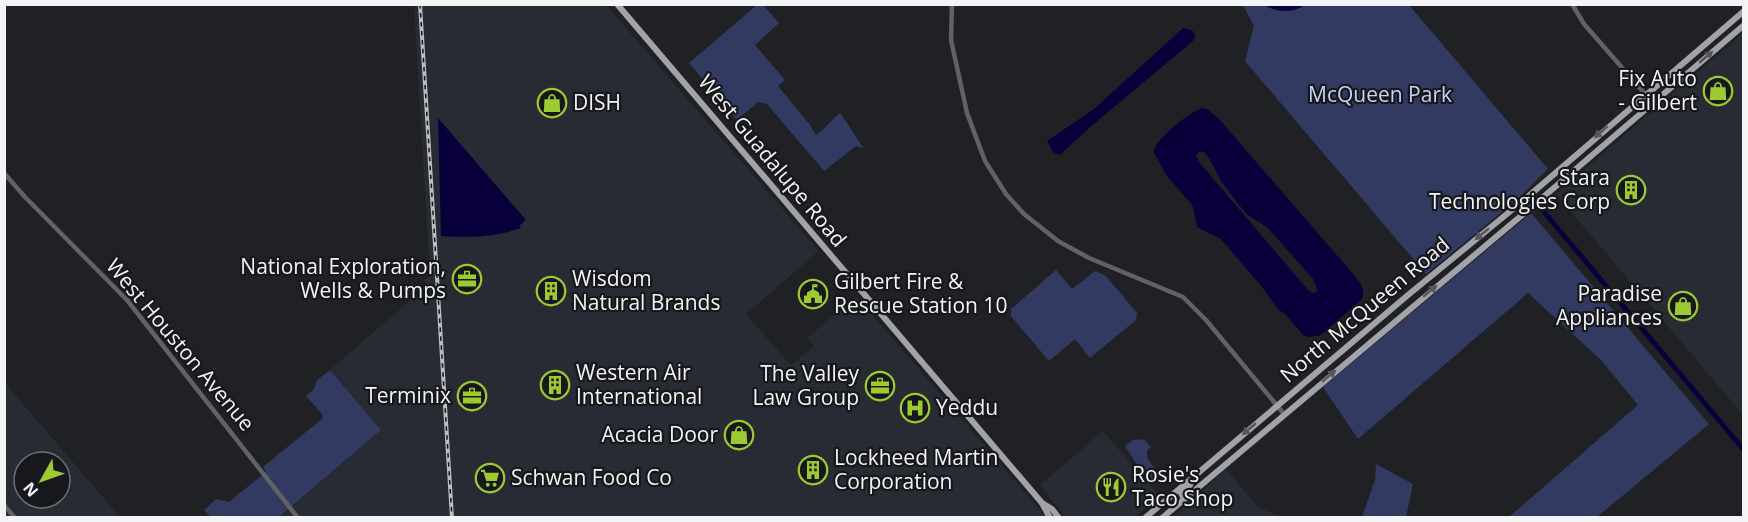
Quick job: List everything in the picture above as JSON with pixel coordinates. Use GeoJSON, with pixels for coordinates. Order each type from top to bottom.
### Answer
{"type":"FeatureCollection","features":[{"type":"Feature","properties":{"kind":"main road","name":"West Guadalupe Road"},"geometry":{"type":"LineString","coordinates":[[617,4],[1042,503],[1050,518]]}},
{"type":"Feature","properties":{"kind":"main road","name":"North McQueen Road"},"geometry":{"type":"LineString","coordinates":[[1145,518],[1528,197],[1743,11]]}},
{"type":"Feature","properties":{"kind":"main road","name":"North McQueen Road"},"geometry":{"type":"LineString","coordinates":[[1162,518],[1534,205],[1743,25]]}},
{"type":"Feature","properties":{"kind":"main road"},"geometry":{"type":"LineString","coordinates":[[1528,197],[1534,205]]}},
{"type":"Feature","properties":{"kind":"main road"},"geometry":{"type":"LineString","coordinates":[[1443,266],[1450,274]]}},
{"type":"Feature","properties":{"kind":"main road"},"geometry":{"type":"LineString","coordinates":[[1184,499],[1181,493],[1190,485],[1193,477]]}},
{"type":"Feature","properties":{"kind":"main road","name":"West Guadalupe Road"},"geometry":{"type":"LineString","coordinates":[[1042,503],[1052,509],[1059,518]]}},
{"type":"Feature","properties":{"kind":"street"},"geometry":{"type":"LineString","coordinates":[[1572,4],[1584,24],[1645,94]]}},
{"type":"Feature","properties":{"kind":"street"},"geometry":{"type":"LineString","coordinates":[[951,5],[952,53],[969,121],[985,161],[1006,194],[1024,214],[1058,241],[1089,258],[1183,297],[1206,320],[1284,414]]}},
{"type":"Feature","properties":{"kind":"street","name":"West Houston Avenue"},"geometry":{"type":"LineString","coordinates":[[4,173],[127,300],[298,518]]}},
{"type":"Feature","properties":{"kind":"street"},"geometry":{"type":"LineString","coordinates":[[4,505],[15,518]]}},
{"type":"Feature","properties":{"kind":"shaded area"},"geometry":{"type":"Polygon","coordinates":[[[414,4],[606,5],[819,251],[746,314],[791,365],[814,346],[807,338],[856,296],[1046,517],[279,518],[380,430],[330,370],[427,286],[424,281],[430,276],[414,4]]]}},
{"type":"Feature","properties":{"kind":"shaded area"},"geometry":{"type":"Polygon","coordinates":[[[1264,5],[1305,5],[1295,10],[1285,11],[1274,10],[1264,5]]]}},
{"type":"Feature","properties":{"kind":"shaded area"},"geometry":{"type":"Polygon","coordinates":[[[1183,28],[1192,30],[1195,35],[1194,40],[1061,154],[1053,152],[1047,141],[1094,109],[1183,28]]]}},
{"type":"Feature","properties":{"kind":"shaded area"},"geometry":{"type":"Polygon","coordinates":[[[1743,33],[1743,415],[1556,194],[1743,33]]]}},
{"type":"Feature","properties":{"kind":"shaded area"},"geometry":{"type":"Polygon","coordinates":[[[1202,108],[1207,109],[1219,119],[1360,284],[1363,290],[1361,300],[1322,334],[1308,337],[1303,335],[1278,309],[1221,239],[1197,227],[1193,206],[1167,176],[1154,153],[1166,134],[1202,108]],[[1199,151],[1196,156],[1199,162],[1308,290],[1312,293],[1317,292],[1313,279],[1268,228],[1248,215],[1239,205],[1204,152],[1199,151]]]}},
{"type":"Feature","properties":{"kind":"shaded area"},"geometry":{"type":"Polygon","coordinates":[[[438,118],[526,220],[519,226],[521,228],[481,236],[441,236],[438,118]]]}},
{"type":"Feature","properties":{"kind":"shaded area"},"geometry":{"type":"Polygon","coordinates":[[[5,383],[62,450],[12,450],[12,510],[72,510],[72,461],[120,517],[5,517],[5,383]]]}},
{"type":"Feature","properties":{"kind":"shaded area"},"geometry":{"type":"Polygon","coordinates":[[[1103,431],[1161,498],[1134,517],[1065,517],[1040,485],[1103,431]]]}},
{"type":"Feature","properties":{"kind":"shaded area"},"geometry":{"type":"Polygon","coordinates":[[[1226,469],[1257,506],[1280,517],[1173,517],[1226,469]]]}},
{"type":"Feature","properties":{"kind":"green space"},"geometry":{"type":"Polygon","coordinates":[[[757,5],[763,5],[779,23],[755,45],[785,80],[778,86],[816,135],[840,113],[864,148],[856,146],[824,171],[767,104],[758,102],[737,120],[689,63],[757,5]]]}},
{"type":"Feature","properties":{"kind":"green space","name":"McQueen Park"},"geometry":{"type":"Polygon","coordinates":[[[1243,5],[1409,5],[1548,169],[1518,199],[1426,274],[1245,61],[1254,26],[1243,5]]]}},
{"type":"Feature","properties":{"kind":"green space"},"geometry":{"type":"Polygon","coordinates":[[[1531,213],[1709,424],[1597,517],[1509,517],[1638,405],[1601,360],[1528,293],[1358,439],[1323,387],[1531,213]]]}},
{"type":"Feature","properties":{"kind":"green space"},"geometry":{"type":"Polygon","coordinates":[[[1056,270],[1072,289],[1095,271],[1106,276],[1137,313],[1136,320],[1090,358],[1075,339],[1049,361],[1011,316],[1011,309],[1056,270]]]}},
{"type":"Feature","properties":{"kind":"green space"},"geometry":{"type":"Polygon","coordinates":[[[330,370],[381,430],[279,517],[211,517],[204,510],[216,499],[229,502],[266,472],[263,467],[323,418],[306,396],[314,389],[317,380],[330,370]]]}},
{"type":"Feature","properties":{"kind":"green space"},"geometry":{"type":"Polygon","coordinates":[[[1144,439],[1151,447],[1147,451],[1147,458],[1160,476],[1156,480],[1150,480],[1141,471],[1125,446],[1133,440],[1142,441],[1144,439]]]}},
{"type":"Feature","properties":{"kind":"green space"},"geometry":{"type":"Polygon","coordinates":[[[1376,464],[1413,484],[1406,517],[1362,517],[1375,480],[1376,464]]]}},
{"type":"Feature","properties":{"kind":"waterway"},"geometry":{"type":"LineString","coordinates":[[1544,212],[1744,450]]}},
{"type":"Feature","properties":{"kind":"railway"},"geometry":{"type":"LineString","coordinates":[[420,4],[452,518]]}},
{"type":"Feature","properties":{"kind":"place","name":"Fix Auto - Gilbert"},"geometry":{"type":"Point","coordinates":[1718,91]}},
{"type":"Feature","properties":{"kind":"place","name":"DISH"},"geometry":{"type":"Point","coordinates":[552,103]}},
{"type":"Feature","properties":{"kind":"place","name":"Stara Technologies Corp"},"geometry":{"type":"Point","coordinates":[1631,190]}},
{"type":"Feature","properties":{"kind":"place","name":"National Exploration, Wells & Pumps"},"geometry":{"type":"Point","coordinates":[467,279]}},
{"type":"Feature","properties":{"kind":"place","name":"Wisdom Natural Brands"},"geometry":{"type":"Point","coordinates":[551,291]}},
{"type":"Feature","properties":{"kind":"place","name":"Gilbert Fire & Rescue Station 10"},"geometry":{"type":"Point","coordinates":[813,294]}},
{"type":"Feature","properties":{"kind":"place","name":"Paradise Appliances"},"geometry":{"type":"Point","coordinates":[1683,306]}},
{"type":"Feature","properties":{"kind":"place","name":"Western Air International"},"geometry":{"type":"Point","coordinates":[555,385]}},
{"type":"Feature","properties":{"kind":"place","name":"The Valley Law Group"},"geometry":{"type":"Point","coordinates":[880,386]}},
{"type":"Feature","properties":{"kind":"place","name":"Terminix"},"geometry":{"type":"Point","coordinates":[472,396]}},
{"type":"Feature","properties":{"kind":"place","name":"Yeddu"},"geometry":{"type":"Point","coordinates":[915,408]}},
{"type":"Feature","properties":{"kind":"place","name":"Acacia Door"},"geometry":{"type":"Point","coordinates":[739,435]}},
{"type":"Feature","properties":{"kind":"place","name":"Lockheed Martin Corporation"},"geometry":{"type":"Point","coordinates":[813,470]}},
{"type":"Feature","properties":{"kind":"place","name":"Schwan Food Co"},"geometry":{"type":"Point","coordinates":[490,478]}},
{"type":"Feature","properties":{"kind":"place","name":"Rosie's Taco Shop"},"geometry":{"type":"Point","coordinates":[1111,487]}}]}
